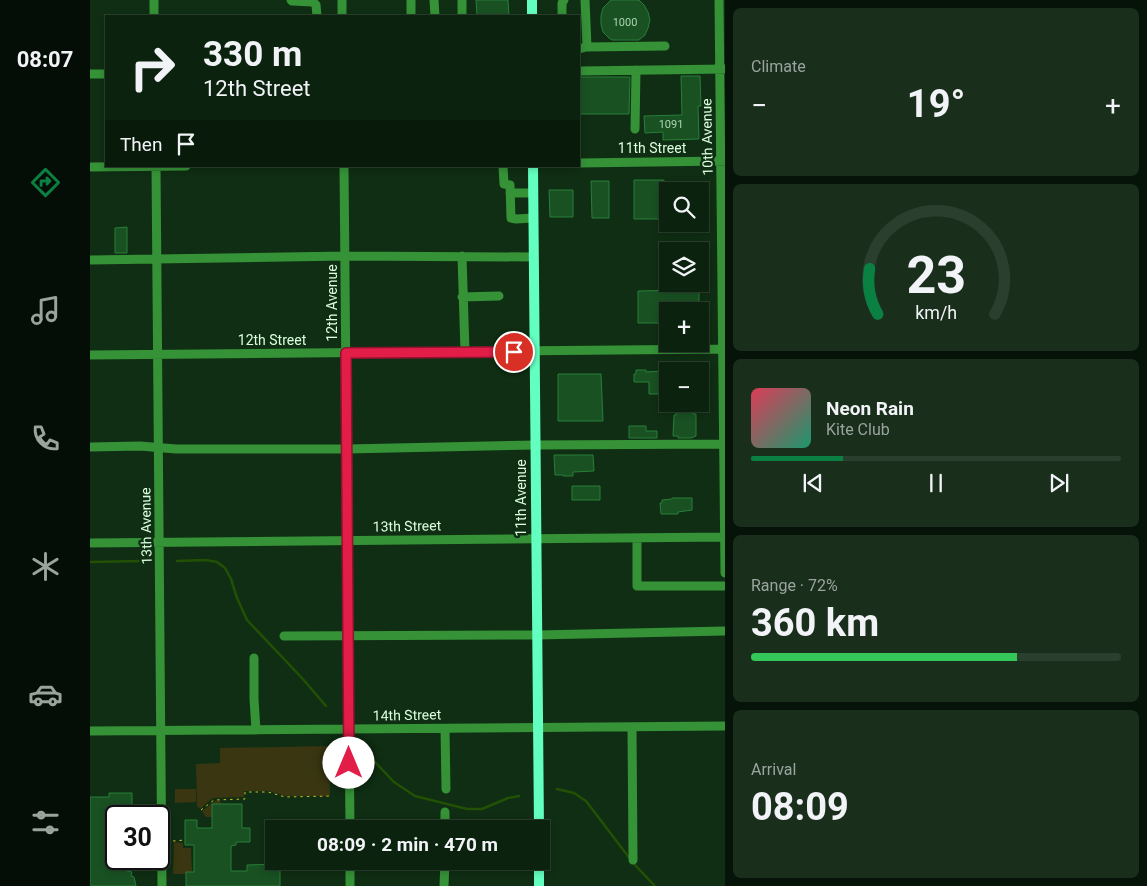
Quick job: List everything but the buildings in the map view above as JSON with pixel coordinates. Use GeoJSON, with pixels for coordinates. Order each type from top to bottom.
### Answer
{"type":"FeatureCollection","features":[{"type":"Feature","properties":{"kind":"main road"},"geometry":{"type":"LineString","coordinates":[[532,0],[532,15]]}},
{"type":"Feature","properties":{"kind":"main road","name":"11th Avenue"},"geometry":{"type":"LineString","coordinates":[[533,167],[539,820]]}},
{"type":"Feature","properties":{"kind":"main road"},"geometry":{"type":"LineString","coordinates":[[539,870],[539,886]]}},
{"type":"Feature","properties":{"kind":"street"},"geometry":{"type":"LineString","coordinates":[[154,0],[154,15]]}},
{"type":"Feature","properties":{"kind":"street"},"geometry":{"type":"LineString","coordinates":[[291,0],[292,2],[313,2],[316,5],[317,15]]}},
{"type":"Feature","properties":{"kind":"street"},"geometry":{"type":"LineString","coordinates":[[342,0],[342,15]]}},
{"type":"Feature","properties":{"kind":"street"},"geometry":{"type":"LineString","coordinates":[[411,0],[411,15]]}},
{"type":"Feature","properties":{"kind":"street"},"geometry":{"type":"LineString","coordinates":[[434,0],[435,15]]}},
{"type":"Feature","properties":{"kind":"street"},"geometry":{"type":"LineString","coordinates":[[462,0],[462,15]]}},
{"type":"Feature","properties":{"kind":"street"},"geometry":{"type":"LineString","coordinates":[[562,15],[562,3],[564,0]]}},
{"type":"Feature","properties":{"kind":"street"},"geometry":{"type":"LineString","coordinates":[[585,0],[583,48],[665,46]]}},
{"type":"Feature","properties":{"kind":"street","name":"10th Avenue"},"geometry":{"type":"LineString","coordinates":[[720,0],[723,161],[724,573]]}},
{"type":"Feature","properties":{"kind":"street"},"geometry":{"type":"LineString","coordinates":[[580,71],[722,69]]}},
{"type":"Feature","properties":{"kind":"street"},"geometry":{"type":"LineString","coordinates":[[635,129],[636,70]]}},
{"type":"Feature","properties":{"kind":"street"},"geometry":{"type":"LineString","coordinates":[[90,74],[105,74]]}},
{"type":"Feature","properties":{"kind":"street","name":"11th Street"},"geometry":{"type":"LineString","coordinates":[[580,162],[723,161]]}},
{"type":"Feature","properties":{"kind":"street"},"geometry":{"type":"LineString","coordinates":[[90,167],[105,167]]}},
{"type":"Feature","properties":{"kind":"street","name":"13th Avenue"},"geometry":{"type":"LineString","coordinates":[[156,167],[162,886]]}},
{"type":"Feature","properties":{"kind":"street","name":"12th Avenue"},"geometry":{"type":"LineString","coordinates":[[344,167],[350,820]]}},
{"type":"Feature","properties":{"kind":"street"},"geometry":{"type":"LineString","coordinates":[[503,167],[504,184],[510,184],[511,218],[533,218]]}},
{"type":"Feature","properties":{"kind":"street"},"geometry":{"type":"LineString","coordinates":[[510,193],[533,193]]}},
{"type":"Feature","properties":{"kind":"street"},"geometry":{"type":"LineString","coordinates":[[90,260],[345,256],[533,257]]}},
{"type":"Feature","properties":{"kind":"street"},"geometry":{"type":"LineString","coordinates":[[462,256],[464,352]]}},
{"type":"Feature","properties":{"kind":"street"},"geometry":{"type":"LineString","coordinates":[[462,297],[499,296]]}},
{"type":"Feature","properties":{"kind":"street","name":"12th Street"},"geometry":{"type":"LineString","coordinates":[[90,355],[724,349]]}},
{"type":"Feature","properties":{"kind":"street"},"geometry":{"type":"LineString","coordinates":[[90,447],[347,449],[535,445],[724,444]]}},
{"type":"Feature","properties":{"kind":"street","name":"13th Street"},"geometry":{"type":"LineString","coordinates":[[90,543],[724,537]]}},
{"type":"Feature","properties":{"kind":"street"},"geometry":{"type":"LineString","coordinates":[[637,538],[637,586],[724,586]]}},
{"type":"Feature","properties":{"kind":"street"},"geometry":{"type":"LineString","coordinates":[[284,636],[536,635],[724,631]]}},
{"type":"Feature","properties":{"kind":"street"},"geometry":{"type":"LineString","coordinates":[[254,658],[256,730]]}},
{"type":"Feature","properties":{"kind":"street","name":"14th Street"},"geometry":{"type":"LineString","coordinates":[[90,731],[724,726]]}},
{"type":"Feature","properties":{"kind":"street"},"geometry":{"type":"LineString","coordinates":[[632,727],[633,860]]}},
{"type":"Feature","properties":{"kind":"street"},"geometry":{"type":"LineString","coordinates":[[445,729],[446,789]]}},
{"type":"Feature","properties":{"kind":"street"},"geometry":{"type":"LineString","coordinates":[[446,812],[446,820]]}},
{"type":"Feature","properties":{"kind":"street"},"geometry":{"type":"LineString","coordinates":[[350,870],[350,886]]}},
{"type":"Feature","properties":{"kind":"street"},"geometry":{"type":"LineString","coordinates":[[444,886],[445,870]]}},
{"type":"Feature","properties":{"kind":"path"},"geometry":{"type":"LineString","coordinates":[[201,810],[214,800],[245,799],[245,792],[268,792],[285,797],[332,796]]}},
{"type":"Feature","properties":{"kind":"path"},"geometry":{"type":"LineString","coordinates":[[173,841],[185,840]]}},
{"type":"Feature","properties":{"kind":"shaded area"},"geometry":{"type":"Polygon","coordinates":[[[329,746],[330,796],[285,796],[269,791],[244,791],[244,797],[214,798],[200,809],[197,806],[196,764],[220,763],[220,748],[329,746]]]}},
{"type":"Feature","properties":{"kind":"shaded area"},"geometry":{"type":"Polygon","coordinates":[[[175,789],[196,789],[196,802],[175,803],[175,789]]]}},
{"type":"Feature","properties":{"kind":"shaded area"},"geometry":{"type":"Polygon","coordinates":[[[220,800],[221,804],[212,805],[212,817],[206,817],[202,811],[215,801],[220,800]]]}},
{"type":"Feature","properties":{"kind":"shaded area"},"geometry":{"type":"Polygon","coordinates":[[[174,842],[183,843],[183,848],[191,848],[192,872],[173,874],[174,842]]]}},
{"type":"Feature","properties":{"kind":"waterway"},"geometry":{"type":"LineString","coordinates":[[177,561],[206,560],[217,562],[225,568],[247,620],[326,706]]}},
{"type":"Feature","properties":{"kind":"waterway"},"geometry":{"type":"LineString","coordinates":[[90,562],[141,561]]}},
{"type":"Feature","properties":{"kind":"waterway"},"geometry":{"type":"LineString","coordinates":[[374,761],[394,782],[415,796],[467,809],[482,809],[508,798],[519,796]]}},
{"type":"Feature","properties":{"kind":"waterway"},"geometry":{"type":"LineString","coordinates":[[557,789],[574,793],[586,801],[634,864],[655,886]]}},
{"type":"Feature","properties":{"kind":"route"},"geometry":{"type":"LineString","coordinates":[[349,763],[346,353],[514,352]]}}]}
